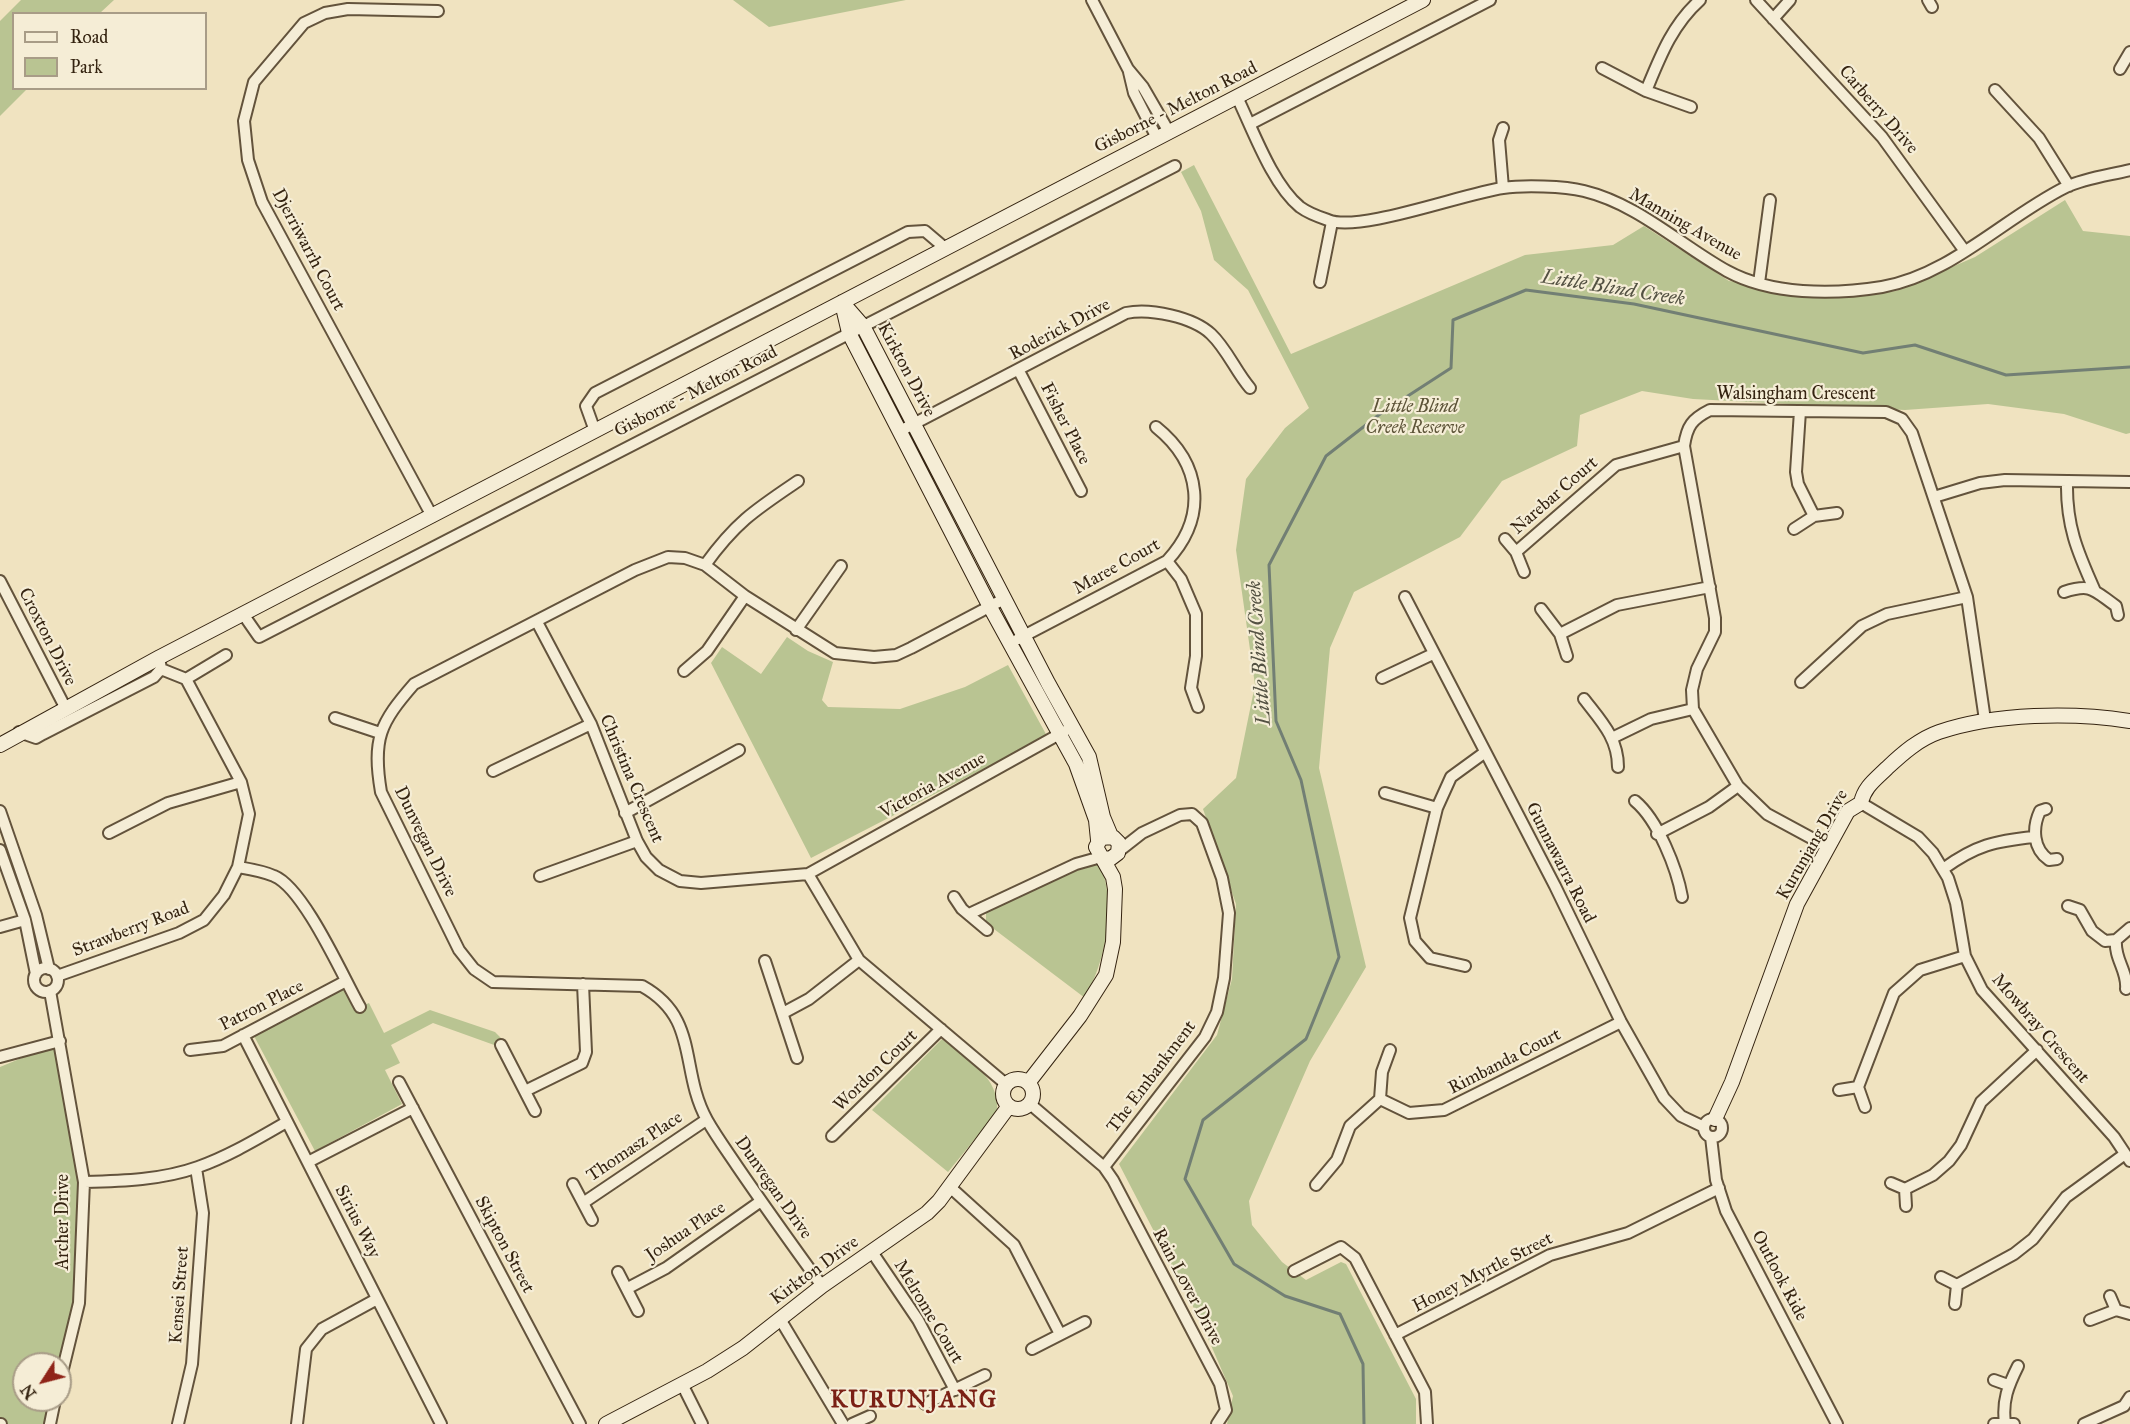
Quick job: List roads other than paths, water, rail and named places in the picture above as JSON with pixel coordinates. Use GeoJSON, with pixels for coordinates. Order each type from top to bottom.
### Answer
{"type":"FeatureCollection","features":[{"type":"Feature","properties":{"kind":"street"},"geometry":{"type":"LineString","coordinates":[[1092,0],[1128,69],[1143,87],[1163,135]]}},
{"type":"Feature","properties":{"kind":"street","name":"Gisborne - Melton Road"},"geometry":{"type":"LineString","coordinates":[[0,745],[65,707],[160,663],[243,614],[1423,0]]}},
{"type":"Feature","properties":{"kind":"street"},"geometry":{"type":"LineString","coordinates":[[1250,124],[1490,0]]}},
{"type":"Feature","properties":{"kind":"street"},"geometry":{"type":"LineString","coordinates":[[1646,91],[1667,41],[1683,15],[1700,0]]}},
{"type":"Feature","properties":{"kind":"street","name":"Carberry Drive"},"geometry":{"type":"LineString","coordinates":[[1756,0],[1882,137],[1964,250]]}},
{"type":"Feature","properties":{"kind":"street"},"geometry":{"type":"LineString","coordinates":[[1773,19],[1790,0]]}},
{"type":"Feature","properties":{"kind":"street","name":"Djerriwarrh Court"},"geometry":{"type":"LineString","coordinates":[[432,516],[262,202],[248,160],[244,122],[254,82],[303,23],[325,13],[348,9],[438,11]]}},
{"type":"Feature","properties":{"kind":"street"},"geometry":{"type":"LineString","coordinates":[[2120,69],[2130,52]]}},
{"type":"Feature","properties":{"kind":"street"},"geometry":{"type":"LineString","coordinates":[[1602,68],[1646,91],[1691,106]]}},
{"type":"Feature","properties":{"kind":"street"},"geometry":{"type":"LineString","coordinates":[[1995,90],[2039,138],[2069,186]]}},
{"type":"Feature","properties":{"kind":"street"},"geometry":{"type":"LineString","coordinates":[[1237,97],[1286,193],[1301,208],[1332,222],[1320,282]]}},
{"type":"Feature","properties":{"kind":"street"},"geometry":{"type":"LineString","coordinates":[[1503,128],[1498,140],[1503,188]]}},
{"type":"Feature","properties":{"kind":"street","name":"Gisborne - Melton Road"},"geometry":{"type":"LineString","coordinates":[[243,614],[259,637],[1175,166]]}},
{"type":"Feature","properties":{"kind":"street","name":"Manning Avenue"},"geometry":{"type":"LineString","coordinates":[[1332,222],[1396,215],[1503,188],[1584,190],[1652,223],[1728,272],[1759,283],[1792,290],[1842,290],[1883,286],[1910,279],[1964,250],[2069,186],[2130,170]]}},
{"type":"Feature","properties":{"kind":"street"},"geometry":{"type":"LineString","coordinates":[[1759,283],[1770,200]]}},
{"type":"Feature","properties":{"kind":"street","name":"Gisborne - Melton Road"},"geometry":{"type":"LineString","coordinates":[[595,431],[586,406],[595,393],[908,232],[925,231],[945,248]]}},
{"type":"Feature","properties":{"kind":"street","name":"Kirkton Drive"},"geometry":{"type":"LineString","coordinates":[[842,302],[863,326],[1004,599],[1089,757],[1103,817],[1104,845]]}},
{"type":"Feature","properties":{"kind":"street","name":"Kirkton Drive"},"geometry":{"type":"LineString","coordinates":[[842,302],[849,333],[1083,782],[1113,878],[1115,919],[1106,975],[1080,1016],[1028,1083]]}},
{"type":"Feature","properties":{"kind":"street","name":"Roderick Drive"},"geometry":{"type":"LineString","coordinates":[[900,431],[1019,371],[1126,313],[1141,310],[1157,311],[1204,328],[1213,336],[1250,388]]}},
{"type":"Feature","properties":{"kind":"street","name":"Fisher Place"},"geometry":{"type":"LineString","coordinates":[[1019,371],[1081,491]]}},
{"type":"Feature","properties":{"kind":"street","name":"Walsingham Crescent"},"geometry":{"type":"LineString","coordinates":[[1684,446],[1687,427],[1696,417],[1710,410],[1886,412],[1906,423],[1912,433],[1967,597],[1985,720]]}},
{"type":"Feature","properties":{"kind":"street"},"geometry":{"type":"LineString","coordinates":[[1800,411],[1796,472],[1798,483],[1814,516]]}},
{"type":"Feature","properties":{"kind":"street","name":"Maree Court"},"geometry":{"type":"LineString","coordinates":[[1010,643],[1167,561],[1180,548],[1192,523],[1195,498],[1184,456],[1156,427]]}},
{"type":"Feature","properties":{"kind":"street"},"geometry":{"type":"LineString","coordinates":[[1684,446],[1710,587],[1715,632],[1697,669],[1692,690],[1693,709],[1738,786],[1767,814],[1828,847]]}},
{"type":"Feature","properties":{"kind":"street","name":"Narebar Court"},"geometry":{"type":"LineString","coordinates":[[1516,552],[1616,465],[1684,446]]}},
{"type":"Feature","properties":{"kind":"street"},"geometry":{"type":"LineString","coordinates":[[1934,497],[1980,483],[2005,480],[2130,482]]}},
{"type":"Feature","properties":{"kind":"street"},"geometry":{"type":"LineString","coordinates":[[705,566],[730,531],[748,514],[798,481]]}},
{"type":"Feature","properties":{"kind":"street"},"geometry":{"type":"LineString","coordinates":[[2067,481],[2068,520],[2073,541],[2095,591]]}},
{"type":"Feature","properties":{"kind":"street"},"geometry":{"type":"LineString","coordinates":[[1794,529],[1814,516],[1837,513]]}},
{"type":"Feature","properties":{"kind":"street","name":"Narebar Court"},"geometry":{"type":"LineString","coordinates":[[1505,538],[1516,552],[1524,572]]}},
{"type":"Feature","properties":{"kind":"street","name":"Dunvegan Drive"},"geometry":{"type":"LineString","coordinates":[[822,1286],[706,1120],[691,1081],[681,1029],[673,1010],[660,996],[642,986],[493,982],[474,969],[459,950],[381,792],[376,764],[380,733],[389,713],[414,684],[635,570],[668,557],[685,558],[705,566],[745,597],[835,653],[874,657],[896,655],[1004,599]]}},
{"type":"Feature","properties":{"kind":"street"},"geometry":{"type":"LineString","coordinates":[[1167,561],[1180,579],[1196,614],[1196,656],[1191,688],[1198,707]]}},
{"type":"Feature","properties":{"kind":"street"},"geometry":{"type":"LineString","coordinates":[[796,630],[841,566]]}},
{"type":"Feature","properties":{"kind":"street","name":"Croxton Drive"},"geometry":{"type":"LineString","coordinates":[[0,581],[65,707]]}},
{"type":"Feature","properties":{"kind":"street"},"geometry":{"type":"LineString","coordinates":[[2064,592],[2083,586],[2095,591],[2116,606],[2118,615]]}},
{"type":"Feature","properties":{"kind":"street"},"geometry":{"type":"LineString","coordinates":[[1560,634],[1617,605],[1710,587]]}},
{"type":"Feature","properties":{"kind":"street"},"geometry":{"type":"LineString","coordinates":[[684,671],[707,651],[745,597]]}},
{"type":"Feature","properties":{"kind":"street","name":"Gunnawarra Road"},"geometry":{"type":"LineString","coordinates":[[1405,597],[1555,886],[1621,1022],[1664,1098],[1681,1116],[1710,1123]]}},
{"type":"Feature","properties":{"kind":"street"},"geometry":{"type":"LineString","coordinates":[[1801,682],[1862,626],[1887,614],[1967,597]]}},
{"type":"Feature","properties":{"kind":"street"},"geometry":{"type":"LineString","coordinates":[[1541,609],[1560,634],[1568,657]]}},
{"type":"Feature","properties":{"kind":"street","name":"Christina Crescent"},"geometry":{"type":"LineString","coordinates":[[537,622],[591,724],[637,841],[646,857],[659,870],[680,881],[701,883],[808,874]]}},
{"type":"Feature","properties":{"kind":"street"},"geometry":{"type":"LineString","coordinates":[[1382,678],[1433,654]]}},
{"type":"Feature","properties":{"kind":"street"},"geometry":{"type":"LineString","coordinates":[[160,663],[186,679],[226,655]]}},
{"type":"Feature","properties":{"kind":"street","name":"Gisborne - Melton Road"},"geometry":{"type":"LineString","coordinates":[[0,738],[17,733],[36,738],[154,677],[160,663]]}},
{"type":"Feature","properties":{"kind":"street","name":"Strawberry Road"},"geometry":{"type":"LineString","coordinates":[[53,973],[179,933],[204,920],[224,895],[238,867],[249,814],[241,783],[186,679]]}},
{"type":"Feature","properties":{"kind":"street"},"geometry":{"type":"LineString","coordinates":[[1584,699],[1614,737],[1618,753],[1618,767]]}},
{"type":"Feature","properties":{"kind":"street"},"geometry":{"type":"LineString","coordinates":[[1614,737],[1651,719],[1693,709]]}},
{"type":"Feature","properties":{"kind":"street","name":"Kurunjang Drive"},"geometry":{"type":"LineString","coordinates":[[1710,1123],[1733,1079],[1797,904],[1848,811],[1861,803],[1863,791],[1909,748],[1938,732],[1985,720],[2041,717],[2111,718],[2130,721]]}},
{"type":"Feature","properties":{"kind":"street"},"geometry":{"type":"LineString","coordinates":[[335,718],[380,733]]}},
{"type":"Feature","properties":{"kind":"street"},"geometry":{"type":"LineString","coordinates":[[493,771],[591,724]]}},
{"type":"Feature","properties":{"kind":"street","name":"Victoria Avenue"},"geometry":{"type":"LineString","coordinates":[[808,874],[1073,726]]}},
{"type":"Feature","properties":{"kind":"street"},"geometry":{"type":"LineString","coordinates":[[625,813],[739,750]]}},
{"type":"Feature","properties":{"kind":"street"},"geometry":{"type":"LineString","coordinates":[[1465,966],[1430,958],[1415,941],[1410,918],[1437,808],[1451,777],[1484,753]]}},
{"type":"Feature","properties":{"kind":"street"},"geometry":{"type":"LineString","coordinates":[[108,834],[168,803],[241,783]]}},
{"type":"Feature","properties":{"kind":"street"},"geometry":{"type":"LineString","coordinates":[[1657,834],[1709,807],[1738,786]]}},
{"type":"Feature","properties":{"kind":"street"},"geometry":{"type":"LineString","coordinates":[[1385,793],[1437,808]]}},
{"type":"Feature","properties":{"kind":"street"},"geometry":{"type":"LineString","coordinates":[[1635,801],[1645,810],[1677,873],[1682,897]]}},
{"type":"Feature","properties":{"kind":"street","name":"Mowbray Crescent"},"geometry":{"type":"LineString","coordinates":[[1861,803],[1918,837],[1943,869],[1956,903],[1965,957],[1982,990],[2114,1137],[2128,1157]]}},
{"type":"Feature","properties":{"kind":"street"},"geometry":{"type":"LineString","coordinates":[[2046,808],[2040,811],[2035,821],[2034,837],[2044,856],[2049,860],[2057,859]]}},
{"type":"Feature","properties":{"kind":"street"},"geometry":{"type":"LineString","coordinates":[[0,811],[33,906],[53,973],[56,987],[50,991],[43,991],[34,981],[36,974],[25,920],[0,850]]}},
{"type":"Feature","properties":{"kind":"street","name":"The Embankment"},"geometry":{"type":"LineString","coordinates":[[969,914],[1076,864],[1104,845],[1142,833],[1180,815],[1192,814],[1202,823],[1222,878],[1229,913],[1224,978],[1217,1012],[1205,1037],[1104,1167]]}},
{"type":"Feature","properties":{"kind":"street","name":"The Embankment"},"geometry":{"type":"LineString","coordinates":[[1119,852],[1142,833]]}},
{"type":"Feature","properties":{"kind":"street"},"geometry":{"type":"LineString","coordinates":[[1943,869],[1970,852],[1994,842],[2034,837]]}},
{"type":"Feature","properties":{"kind":"street"},"geometry":{"type":"LineString","coordinates":[[540,876],[637,841]]}},
{"type":"Feature","properties":{"kind":"street"},"geometry":{"type":"LineString","coordinates":[[1104,845],[1110,859],[1119,852]]}},
{"type":"Feature","properties":{"kind":"street","name":"Kirkton Drive"},"geometry":{"type":"LineString","coordinates":[[1113,878],[1119,852]]}},
{"type":"Feature","properties":{"kind":"street"},"geometry":{"type":"LineString","coordinates":[[238,867],[276,876],[294,892],[308,912],[360,1007]]}},
{"type":"Feature","properties":{"kind":"street"},"geometry":{"type":"LineString","coordinates":[[808,874],[859,960],[1007,1085]]}},
{"type":"Feature","properties":{"kind":"street"},"geometry":{"type":"LineString","coordinates":[[954,897],[987,930]]}},
{"type":"Feature","properties":{"kind":"street"},"geometry":{"type":"LineString","coordinates":[[2068,906],[2080,910],[2092,931],[2105,941],[2116,940],[2130,928]]}},
{"type":"Feature","properties":{"kind":"street"},"geometry":{"type":"LineString","coordinates":[[0,927],[25,920]]}},
{"type":"Feature","properties":{"kind":"street"},"geometry":{"type":"LineString","coordinates":[[2116,940],[2115,953],[2127,979],[2126,989]]}},
{"type":"Feature","properties":{"kind":"street"},"geometry":{"type":"LineString","coordinates":[[1865,1107],[1858,1087],[1894,993],[1920,970],[1965,957]]}},
{"type":"Feature","properties":{"kind":"street"},"geometry":{"type":"LineString","coordinates":[[783,1012],[808,999],[859,960]]}},
{"type":"Feature","properties":{"kind":"street"},"geometry":{"type":"LineString","coordinates":[[765,961],[797,1058]]}},
{"type":"Feature","properties":{"kind":"street"},"geometry":{"type":"LineString","coordinates":[[36,974],[42,969],[53,973]]}},
{"type":"Feature","properties":{"kind":"street","name":"Patron Place"},"geometry":{"type":"LineString","coordinates":[[190,1050],[222,1046],[346,981]]}},
{"type":"Feature","properties":{"kind":"street"},"geometry":{"type":"LineString","coordinates":[[525,1091],[582,1063],[586,1052],[583,984]]}},
{"type":"Feature","properties":{"kind":"street","name":"Archer Drive"},"geometry":{"type":"LineString","coordinates":[[50,991],[84,1182],[80,1303],[67,1352]]}},
{"type":"Feature","properties":{"kind":"street","name":"Rimbanda Court"},"geometry":{"type":"LineString","coordinates":[[1380,1099],[1409,1113],[1444,1110],[1621,1022]]}},
{"type":"Feature","properties":{"kind":"street","name":"Wordon Court"},"geometry":{"type":"LineString","coordinates":[[832,1136],[941,1029]]}},
{"type":"Feature","properties":{"kind":"street","name":"Sirius Way"},"geometry":{"type":"LineString","coordinates":[[243,1035],[285,1123],[308,1162],[441,1424]]}},
{"type":"Feature","properties":{"kind":"street"},"geometry":{"type":"LineString","coordinates":[[0,1057],[60,1041]]}},
{"type":"Feature","properties":{"kind":"street"},"geometry":{"type":"LineString","coordinates":[[501,1045],[535,1111]]}},
{"type":"Feature","properties":{"kind":"street"},"geometry":{"type":"LineString","coordinates":[[1316,1185],[1336,1160],[1350,1126],[1380,1099],[1382,1072],[1390,1050]]}},
{"type":"Feature","properties":{"kind":"street"},"geometry":{"type":"LineString","coordinates":[[1891,1183],[1905,1189],[1933,1175],[1949,1161],[1961,1145],[1981,1102],[2037,1050]]}},
{"type":"Feature","properties":{"kind":"street"},"geometry":{"type":"LineString","coordinates":[[1017,1079],[1028,1083],[1032,1091],[1029,1103],[1022,1108],[1009,1106],[1004,1096],[1007,1085],[1017,1079]]}},
{"type":"Feature","properties":{"kind":"street","name":"Skipton Street"},"geometry":{"type":"LineString","coordinates":[[399,1082],[580,1424]]}},
{"type":"Feature","properties":{"kind":"street"},"geometry":{"type":"LineString","coordinates":[[1839,1090],[1858,1087]]}},
{"type":"Feature","properties":{"kind":"street"},"geometry":{"type":"LineString","coordinates":[[1029,1103],[1104,1167]]}},
{"type":"Feature","properties":{"kind":"street","name":"Kirkton Drive"},"geometry":{"type":"LineString","coordinates":[[606,1424],[682,1384],[743,1348],[822,1286],[927,1213],[950,1187],[1009,1106]]}},
{"type":"Feature","properties":{"kind":"street"},"geometry":{"type":"LineString","coordinates":[[308,1162],[413,1108]]}},
{"type":"Feature","properties":{"kind":"street","name":"Thomasz Place"},"geometry":{"type":"LineString","coordinates":[[583,1203],[706,1120]]}},
{"type":"Feature","properties":{"kind":"street"},"geometry":{"type":"LineString","coordinates":[[84,1182],[153,1177],[196,1168],[231,1154],[285,1123]]}},
{"type":"Feature","properties":{"kind":"street"},"geometry":{"type":"LineString","coordinates":[[1710,1123],[1705,1132],[1712,1137]]}},
{"type":"Feature","properties":{"kind":"street","name":"Outlook Ride"},"geometry":{"type":"LineString","coordinates":[[1710,1123],[1722,1129],[1718,1136],[1712,1137],[1711,1151],[1726,1211],[1837,1424]]}},
{"type":"Feature","properties":{"kind":"street"},"geometry":{"type":"LineString","coordinates":[[1957,1285],[2014,1254],[2032,1239],[2066,1197],[2128,1157]]}},
{"type":"Feature","properties":{"kind":"street","name":"Rain Lover Drive"},"geometry":{"type":"LineString","coordinates":[[1104,1167],[1113,1180],[1220,1384],[1226,1410],[1217,1424]]}},
{"type":"Feature","properties":{"kind":"street","name":"Kensei Street"},"geometry":{"type":"LineString","coordinates":[[178,1424],[192,1364],[203,1213],[196,1168]]}},
{"type":"Feature","properties":{"kind":"street","name":"Thomasz Place"},"geometry":{"type":"LineString","coordinates":[[573,1184],[592,1220]]}},
{"type":"Feature","properties":{"kind":"street"},"geometry":{"type":"LineString","coordinates":[[950,1187],[1014,1245],[1060,1335]]}},
{"type":"Feature","properties":{"kind":"street","name":"Honey Myrtle Street"},"geometry":{"type":"LineString","coordinates":[[1395,1335],[1550,1255],[1628,1233],[1719,1188]]}},
{"type":"Feature","properties":{"kind":"street"},"geometry":{"type":"LineString","coordinates":[[1905,1189],[1905,1206]]}},
{"type":"Feature","properties":{"kind":"street","name":"Joshua Place"},"geometry":{"type":"LineString","coordinates":[[628,1288],[666,1268],[761,1201]]}},
{"type":"Feature","properties":{"kind":"street"},"geometry":{"type":"LineString","coordinates":[[1294,1271],[1341,1247],[1355,1258],[1425,1392],[1427,1424]]}},
{"type":"Feature","properties":{"kind":"street","name":"Melrome Court"},"geometry":{"type":"LineString","coordinates":[[872,1252],[918,1320],[955,1389]]}},
{"type":"Feature","properties":{"kind":"street"},"geometry":{"type":"LineString","coordinates":[[618,1272],[638,1311]]}},
{"type":"Feature","properties":{"kind":"street"},"geometry":{"type":"LineString","coordinates":[[1941,1277],[1957,1285]]}},
{"type":"Feature","properties":{"kind":"street"},"geometry":{"type":"LineString","coordinates":[[1955,1304],[1957,1285]]}},
{"type":"Feature","properties":{"kind":"street"},"geometry":{"type":"LineString","coordinates":[[2110,1296],[2116,1310]]}},
{"type":"Feature","properties":{"kind":"street"},"geometry":{"type":"LineString","coordinates":[[297,1424],[306,1349],[321,1329],[377,1299]]}},
{"type":"Feature","properties":{"kind":"street"},"geometry":{"type":"LineString","coordinates":[[2090,1320],[2116,1310],[2130,1314]]}},
{"type":"Feature","properties":{"kind":"street"},"geometry":{"type":"LineString","coordinates":[[780,1319],[843,1424]]}},
{"type":"Feature","properties":{"kind":"street"},"geometry":{"type":"LineString","coordinates":[[1032,1349],[1085,1323]]}},
{"type":"Feature","properties":{"kind":"street"},"geometry":{"type":"LineString","coordinates":[[2004,1424],[2003,1406],[2008,1385],[2018,1366]]}},
{"type":"Feature","properties":{"kind":"street","name":"Melrome Court"},"geometry":{"type":"LineString","coordinates":[[925,1404],[985,1375]]}},
{"type":"Feature","properties":{"kind":"street"},"geometry":{"type":"LineString","coordinates":[[1994,1380],[2008,1385]]}},
{"type":"Feature","properties":{"kind":"street"},"geometry":{"type":"LineString","coordinates":[[682,1384],[702,1424]]}},
{"type":"Feature","properties":{"kind":"street"},"geometry":{"type":"LineString","coordinates":[[2084,1424],[2128,1405]]}},
{"type":"Feature","properties":{"kind":"street"},"geometry":{"type":"LineString","coordinates":[[852,1424],[870,1416]]}},
{"type":"Feature","properties":{"kind":"waterway","name":"Little Blind Creek"},"geometry":{"type":"LineString","coordinates":[[1364,1424],[1363,1364],[1340,1314],[1285,1296],[1234,1264],[1185,1179],[1203,1120],[1306,1039],[1339,957],[1301,780],[1276,721],[1269,565],[1326,456],[1380,414],[1451,368],[1453,320],[1526,290],[1634,304],[1863,353],[1915,345],[2006,375],[2130,367]]}},
{"type":"Feature","properties":{"kind":"district","name":"KURUNJANG"},"geometry":{"type":"Point","coordinates":[914,1401]}},
{"type":"Feature","properties":{"kind":"park label","name":"Little Blind Creek Reserve"},"geometry":{"type":"Point","coordinates":[1415,418]}}]}
